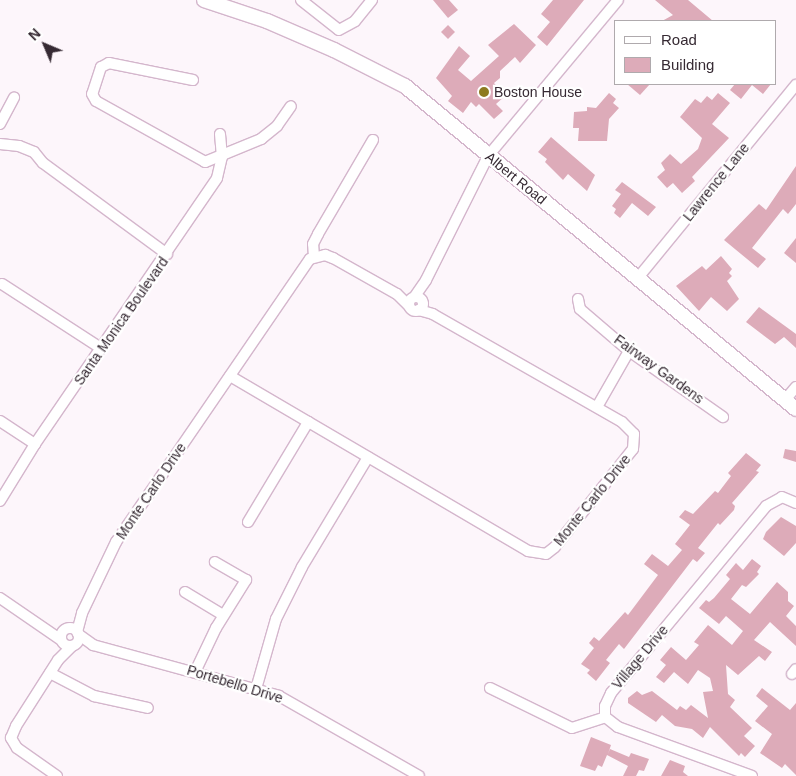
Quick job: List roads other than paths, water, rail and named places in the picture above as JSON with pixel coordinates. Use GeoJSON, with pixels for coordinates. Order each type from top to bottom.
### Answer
{"type":"FeatureCollection","features":[{"type":"Feature","properties":{"kind":"street","name":"Albert Road"},"geometry":{"type":"LineString","coordinates":[[204,0],[267,21],[376,69],[405,86],[791,404]]}},
{"type":"Feature","properties":{"kind":"street"},"geometry":{"type":"LineString","coordinates":[[301,0],[335,28],[347,28],[372,0]]}},
{"type":"Feature","properties":{"kind":"street"},"geometry":{"type":"LineString","coordinates":[[373,140],[318,234],[313,244],[314,257],[325,255],[333,258],[397,294],[417,302],[426,280],[488,156],[618,0]]}},
{"type":"Feature","properties":{"kind":"street"},"geometry":{"type":"LineString","coordinates":[[193,80],[109,63],[101,67],[92,94],[96,101],[200,161],[222,157],[261,138],[277,126],[291,106]]}},
{"type":"Feature","properties":{"kind":"street","name":"Lawrence Lane"},"geometry":{"type":"LineString","coordinates":[[637,279],[796,85]]}},
{"type":"Feature","properties":{"kind":"street"},"geometry":{"type":"LineString","coordinates":[[0,124],[14,98]]}},
{"type":"Feature","properties":{"kind":"street","name":"Santa Monica Boulevard"},"geometry":{"type":"LineString","coordinates":[[0,501],[35,444],[167,254],[217,178],[222,157],[220,134]]}},
{"type":"Feature","properties":{"kind":"street"},"geometry":{"type":"LineString","coordinates":[[0,144],[19,146],[34,152],[44,163],[167,254]]}},
{"type":"Feature","properties":{"kind":"street","name":"Monte Carlo Drive"},"geometry":{"type":"LineString","coordinates":[[73,631],[113,547],[306,265],[314,257]]}},
{"type":"Feature","properties":{"kind":"street"},"geometry":{"type":"LineString","coordinates":[[2,284],[102,349]]}},
{"type":"Feature","properties":{"kind":"street","name":"Fairway Gardens"},"geometry":{"type":"LineString","coordinates":[[578,299],[580,308],[629,351],[723,417]]}},
{"type":"Feature","properties":{"kind":"street","name":"Monte Carlo Drive"},"geometry":{"type":"LineString","coordinates":[[230,376],[528,551],[541,555],[555,547],[634,445],[634,434],[627,425],[433,314],[417,302]]}},
{"type":"Feature","properties":{"kind":"street"},"geometry":{"type":"LineString","coordinates":[[597,407],[629,351]]}},
{"type":"Feature","properties":{"kind":"street"},"geometry":{"type":"LineString","coordinates":[[791,404],[796,387]]}},
{"type":"Feature","properties":{"kind":"street"},"geometry":{"type":"LineString","coordinates":[[0,421],[35,444]]}},
{"type":"Feature","properties":{"kind":"street"},"geometry":{"type":"LineString","coordinates":[[248,522],[308,422]]}},
{"type":"Feature","properties":{"kind":"street"},"geometry":{"type":"LineString","coordinates":[[256,689],[276,619],[302,567],[368,458]]}},
{"type":"Feature","properties":{"kind":"street","name":"Village Drive"},"geometry":{"type":"LineString","coordinates":[[605,717],[605,706],[611,693],[759,514],[776,498],[785,498],[796,503]]}},
{"type":"Feature","properties":{"kind":"street"},"geometry":{"type":"LineString","coordinates":[[195,672],[223,615],[246,580],[215,562]]}},
{"type":"Feature","properties":{"kind":"street"},"geometry":{"type":"LineString","coordinates":[[185,592],[223,615]]}},
{"type":"Feature","properties":{"kind":"street","name":"Portebello Drive"},"geometry":{"type":"LineString","coordinates":[[0,598],[41,624],[61,640],[73,645],[93,645],[256,689],[315,714],[419,776]]}},
{"type":"Feature","properties":{"kind":"street","name":"Portebello Drive"},"geometry":{"type":"LineString","coordinates":[[41,624],[73,631],[93,645]]}},
{"type":"Feature","properties":{"kind":"street"},"geometry":{"type":"LineString","coordinates":[[58,660],[61,640],[73,631]]}},
{"type":"Feature","properties":{"kind":"street"},"geometry":{"type":"LineString","coordinates":[[57,776],[17,748],[11,740],[16,726],[58,660],[73,645],[73,631]]}},
{"type":"Feature","properties":{"kind":"street"},"geometry":{"type":"LineString","coordinates":[[50,673],[94,696],[148,708]]}},
{"type":"Feature","properties":{"kind":"street"},"geometry":{"type":"LineString","coordinates":[[490,688],[572,728],[605,717],[618,727],[752,776]]}},
{"type":"Feature","properties":{"kind":"place","name":"Boston House"},"geometry":{"type":"Point","coordinates":[484,92]}}]}
